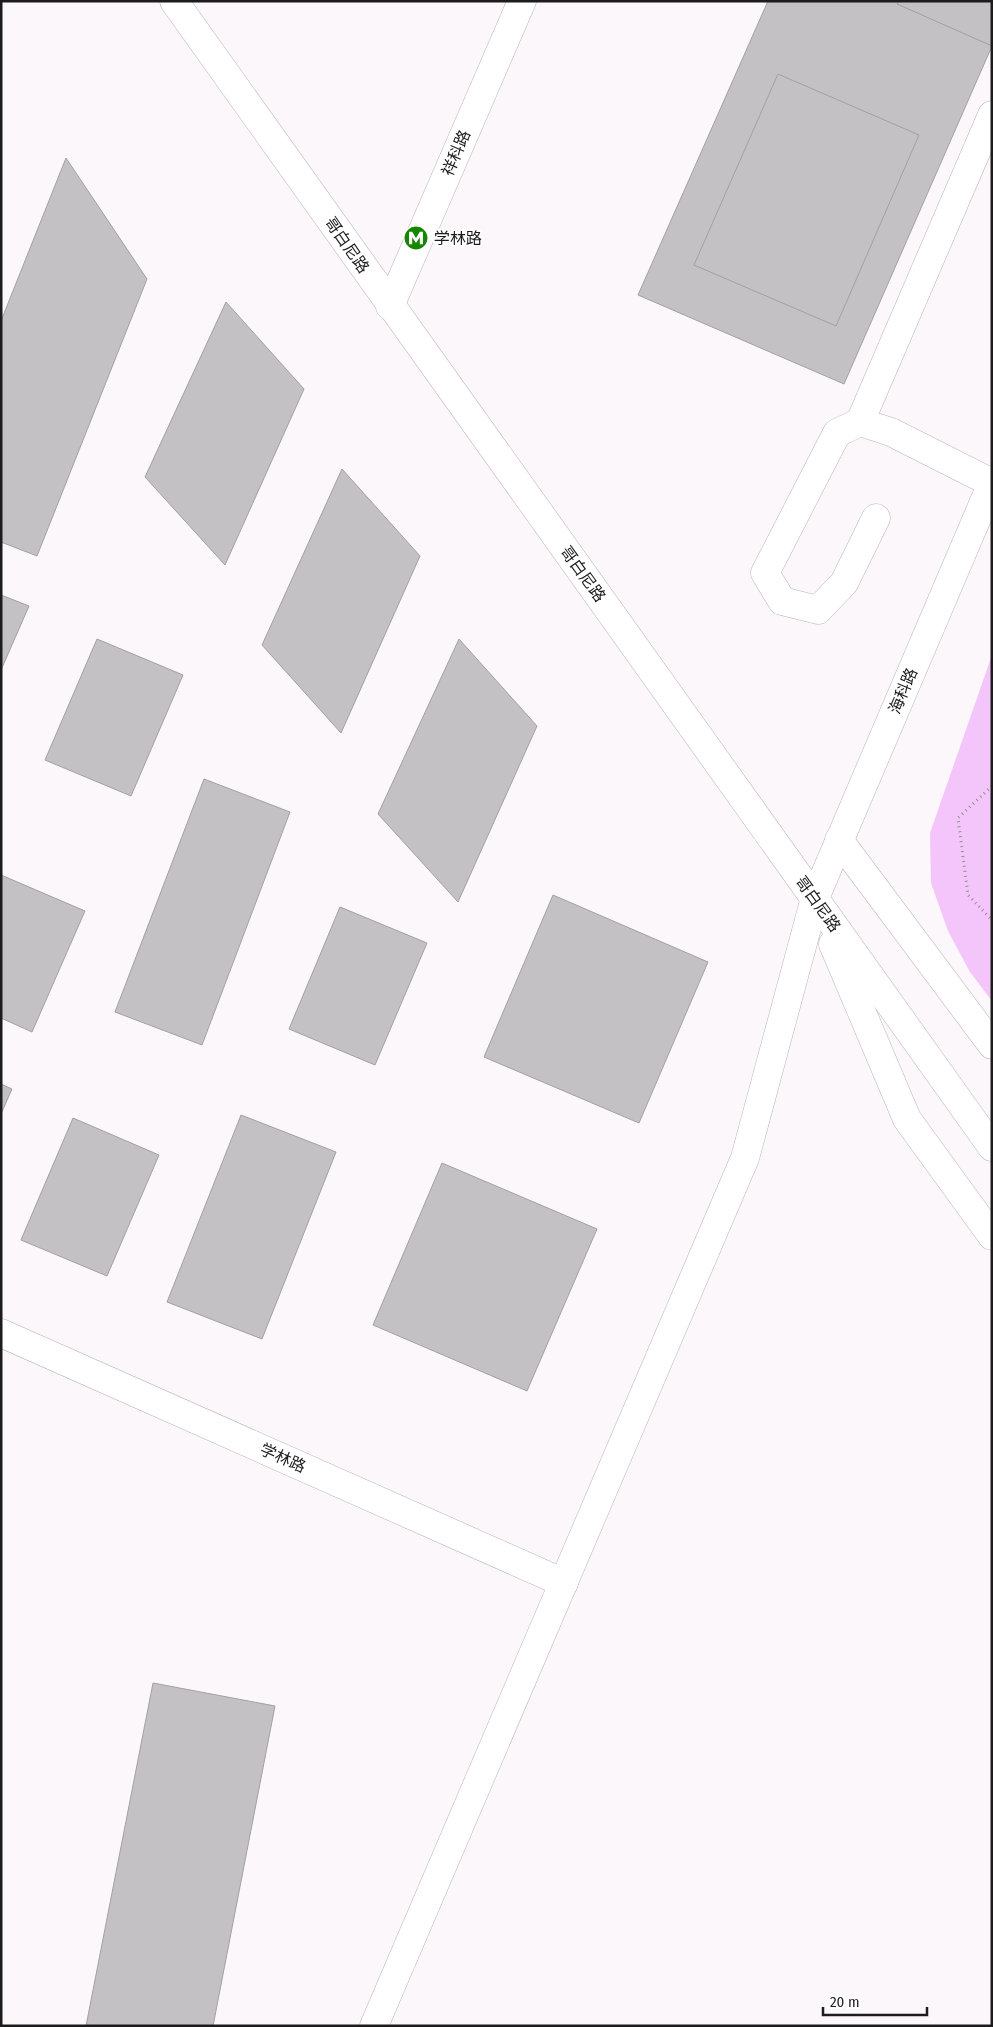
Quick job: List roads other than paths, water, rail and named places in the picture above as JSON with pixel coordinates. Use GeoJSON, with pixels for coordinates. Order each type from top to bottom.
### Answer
{"type":"FeatureCollection","features":[{"type":"Feature","properties":{"kind":"street","name":"哥白尼路"},"geometry":{"type":"LineString","coordinates":[[174,1],[992,1147]]}},
{"type":"Feature","properties":{"kind":"street","name":"祥科路"},"geometry":{"type":"LineString","coordinates":[[390,306],[522,1]]}},
{"type":"Feature","properties":{"kind":"street"},"geometry":{"type":"LineString","coordinates":[[876,518],[844,584],[818,610],[782,601],[765,573],[837,433],[860,422],[992,114]]}},
{"type":"Feature","properties":{"kind":"street"},"geometry":{"type":"LineString","coordinates":[[860,422],[891,432],[992,483]]}},
{"type":"Feature","properties":{"kind":"street","name":"海科路"},"geometry":{"type":"LineString","coordinates":[[374,2026],[745,1158],[815,898],[992,483]]}},
{"type":"Feature","properties":{"kind":"street"},"geometry":{"type":"LineString","coordinates":[[839,840],[992,1046]]}},
{"type":"Feature","properties":{"kind":"street"},"geometry":{"type":"LineString","coordinates":[[815,898],[907,1119],[992,1236]]}},
{"type":"Feature","properties":{"kind":"street","name":"学林路"},"geometry":{"type":"LineString","coordinates":[[1,1333],[564,1583]]}},
{"type":"Feature","properties":{"kind":"place","name":"学林路"},"geometry":{"type":"Point","coordinates":[416,238]}}]}
